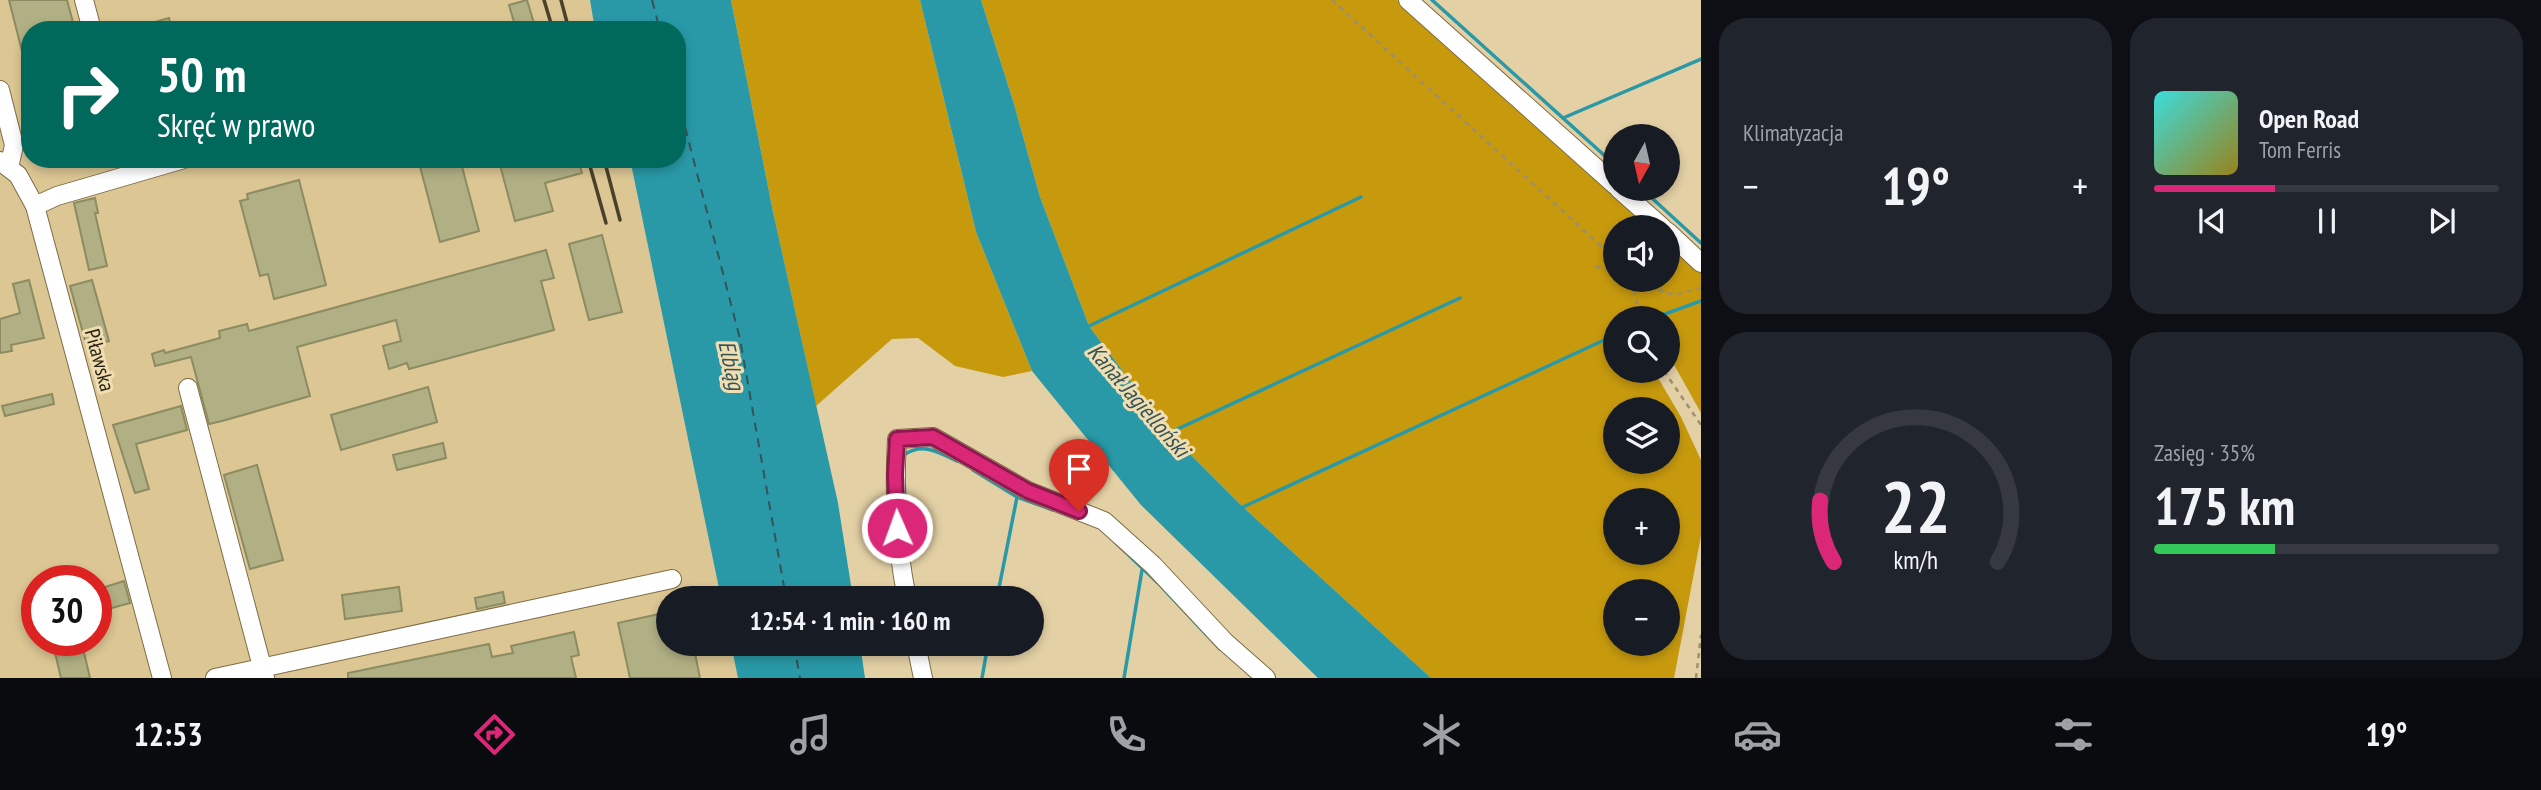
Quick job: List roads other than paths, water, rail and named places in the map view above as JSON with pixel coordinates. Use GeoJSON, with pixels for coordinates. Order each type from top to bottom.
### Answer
{"type":"FeatureCollection","features":[{"type":"Feature","properties":{"kind":"street"},"geometry":{"type":"LineString","coordinates":[[84,0],[90,21]]}},
{"type":"Feature","properties":{"kind":"street"},"geometry":{"type":"LineString","coordinates":[[1408,0],[1603,174]]}},
{"type":"Feature","properties":{"kind":"street"},"geometry":{"type":"LineString","coordinates":[[0,90],[14,145],[4,164]]}},
{"type":"Feature","properties":{"kind":"street","name":"Piławska"},"geometry":{"type":"LineString","coordinates":[[4,164],[18,175],[35,206],[162,678]]}},
{"type":"Feature","properties":{"kind":"street"},"geometry":{"type":"LineString","coordinates":[[35,206],[127,168]]}},
{"type":"Feature","properties":{"kind":"street"},"geometry":{"type":"LineString","coordinates":[[1632,201],[1648,215]]}},
{"type":"Feature","properties":{"kind":"street"},"geometry":{"type":"LineString","coordinates":[[1680,243],[1701,263]]}},
{"type":"Feature","properties":{"kind":"street"},"geometry":{"type":"LineString","coordinates":[[188,388],[264,673]]}},
{"type":"Feature","properties":{"kind":"street"},"geometry":{"type":"LineString","coordinates":[[904,586],[898,555],[895,475],[897,439],[933,437],[1028,491],[1104,521],[1153,565],[1225,642],[1266,678]]}},
{"type":"Feature","properties":{"kind":"street"},"geometry":{"type":"LineString","coordinates":[[215,678],[264,673],[672,579]]}},
{"type":"Feature","properties":{"kind":"street"},"geometry":{"type":"LineString","coordinates":[[918,656],[923,678]]}},
{"type":"Feature","properties":{"kind":"water","name":"Elbląg"},"geometry":{"type":"Polygon","coordinates":[[[590,0],[731,0],[773,212],[838,503],[851,586],[719,586],[632,168],[686,168],[686,21],[594,21],[590,0]]]}},
{"type":"Feature","properties":{"kind":"water","name":"Kanał Jagielloński"},"geometry":{"type":"Polygon","coordinates":[[[920,0],[981,0],[1040,197],[1089,326],[1169,433],[1243,507],[1431,678],[1318,678],[1141,505],[1032,371],[976,232],[920,0]]]}},
{"type":"Feature","properties":{"kind":"water"},"geometry":{"type":"Polygon","coordinates":[[[733,656],[862,656],[865,678],[738,678],[733,656]]]}},
{"type":"Feature","properties":{"kind":"waterway"},"geometry":{"type":"LineString","coordinates":[[1432,0],[1603,154]]}},
{"type":"Feature","properties":{"kind":"waterway"},"geometry":{"type":"LineString","coordinates":[[1563,118],[1701,59]]}},
{"type":"Feature","properties":{"kind":"waterway"},"geometry":{"type":"LineString","coordinates":[[1089,326],[1361,197]]}},
{"type":"Feature","properties":{"kind":"waterway"},"geometry":{"type":"LineString","coordinates":[[1655,201],[1701,243]]}},
{"type":"Feature","properties":{"kind":"waterway","name":"Kanał Jagielloński"},"geometry":{"type":"LineString","coordinates":[[1169,433],[1460,298]]}},
{"type":"Feature","properties":{"kind":"waterway"},"geometry":{"type":"LineString","coordinates":[[1680,309],[1701,301]]}},
{"type":"Feature","properties":{"kind":"waterway"},"geometry":{"type":"LineString","coordinates":[[1243,507],[1603,341]]}},
{"type":"Feature","properties":{"kind":"waterway"},"geometry":{"type":"LineString","coordinates":[[904,455],[924,449],[957,461]]}},
{"type":"Feature","properties":{"kind":"waterway"},"geometry":{"type":"LineString","coordinates":[[973,470],[1017,497],[1053,510]]}},
{"type":"Feature","properties":{"kind":"waterway"},"geometry":{"type":"LineString","coordinates":[[904,477],[906,522]]}},
{"type":"Feature","properties":{"kind":"waterway"},"geometry":{"type":"LineString","coordinates":[[999,586],[1017,497]]}},
{"type":"Feature","properties":{"kind":"waterway"},"geometry":{"type":"LineString","coordinates":[[1115,542],[1220,649]]}},
{"type":"Feature","properties":{"kind":"waterway"},"geometry":{"type":"LineString","coordinates":[[1124,678],[1142,570]]}},
{"type":"Feature","properties":{"kind":"waterway"},"geometry":{"type":"LineString","coordinates":[[982,678],[986,656]]}},
{"type":"Feature","properties":{"kind":"railway"},"geometry":{"type":"LineString","coordinates":[[544,0],[550,21]]}},
{"type":"Feature","properties":{"kind":"railway"},"geometry":{"type":"LineString","coordinates":[[561,0],[567,21]]}},
{"type":"Feature","properties":{"kind":"railway"},"geometry":{"type":"LineString","coordinates":[[591,168],[606,223]]}},
{"type":"Feature","properties":{"kind":"railway"},"geometry":{"type":"LineString","coordinates":[[606,168],[620,220]]}}]}
